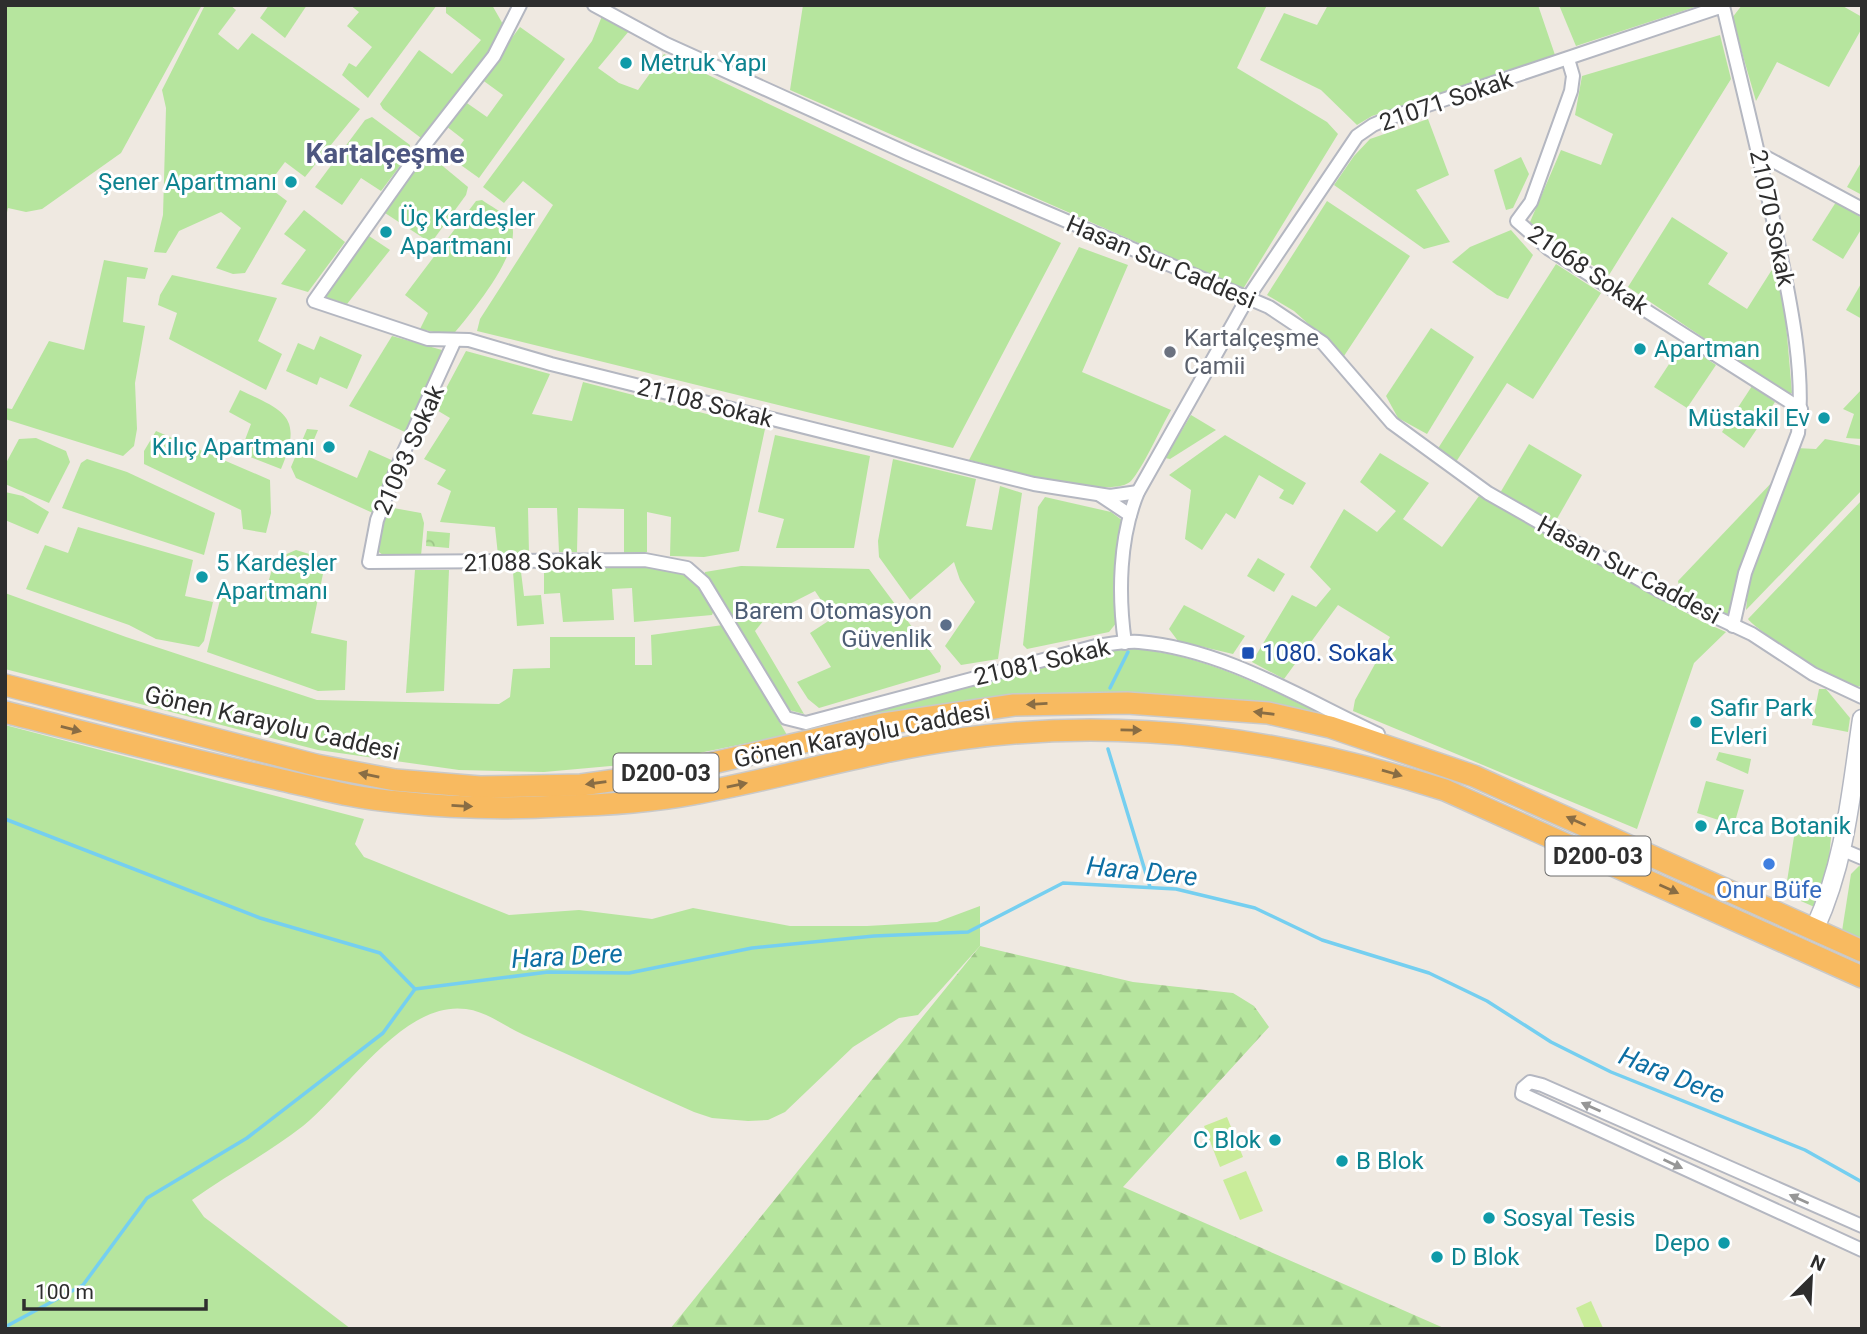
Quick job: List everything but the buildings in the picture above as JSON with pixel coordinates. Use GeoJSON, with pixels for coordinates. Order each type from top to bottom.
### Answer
{"type":"FeatureCollection","features":[{"type":"Feature","properties":{"kind":"highway","name":"Gönen Karayolu Caddesi"},"geometry":{"type":"LineString","coordinates":[[5,685],[316,765],[395,780],[480,787],[581,785],[647,776],[883,724],[1014,705],[1140,704],[1268,713],[1330,727],[1439,763],[1862,951]]}},
{"type":"Feature","properties":{"kind":"highway","name":"Gönen Karayolu Caddesi"},"geometry":{"type":"LineString","coordinates":[[5,712],[325,790],[397,802],[481,807],[560,807],[689,795],[947,741],[1028,733],[1138,730],[1268,744],[1390,772],[1445,790],[1862,977]]}},
{"type":"Feature","properties":{"kind":"main road"},"geometry":{"type":"LineString","coordinates":[[1815,928],[1831,893],[1843,850],[1862,719]]}},
{"type":"Feature","properties":{"kind":"street","name":"21108 Sokak"},"geometry":{"type":"LineString","coordinates":[[520,5],[499,49],[423,147],[314,301],[428,339],[481,343],[577,370],[1013,479],[1100,495],[1138,492]]}},
{"type":"Feature","properties":{"kind":"street","name":"Hasan Sur Caddesi"},"geometry":{"type":"LineString","coordinates":[[594,5],[666,44],[897,149],[1247,299],[1299,324],[1324,343],[1392,423],[1488,493],[1669,596],[1771,645],[1813,674],[1862,697]]}},
{"type":"Feature","properties":{"kind":"street","name":"21071 Sokak"},"geometry":{"type":"LineString","coordinates":[[1125,643],[1121,595],[1130,515],[1138,492],[1247,299],[1357,136],[1389,118],[1723,6]]}},
{"type":"Feature","properties":{"kind":"street","name":"21070 Sokak"},"geometry":{"type":"LineString","coordinates":[[1723,6],[1760,154],[1791,308],[1801,409],[1798,433],[1745,573],[1733,626]]}},
{"type":"Feature","properties":{"kind":"street","name":"21068 Sokak"},"geometry":{"type":"LineString","coordinates":[[1568,58],[1573,76],[1571,91],[1531,202],[1517,221],[1549,249],[1801,409]]}},
{"type":"Feature","properties":{"kind":"street"},"geometry":{"type":"LineString","coordinates":[[1760,154],[1862,209]]}},
{"type":"Feature","properties":{"kind":"street","name":"21093 Sokak"},"geometry":{"type":"LineString","coordinates":[[369,562],[377,520],[401,458],[455,340]]}},
{"type":"Feature","properties":{"kind":"street","name":"21108 Sokak"},"geometry":{"type":"LineString","coordinates":[[1100,495],[1130,515]]}},
{"type":"Feature","properties":{"kind":"street","name":"21088 Sokak"},"geometry":{"type":"LineString","coordinates":[[369,562],[645,560],[680,565],[694,573]]}},
{"type":"Feature","properties":{"kind":"street","name":"21081 Sokak"},"geometry":{"type":"LineString","coordinates":[[694,573],[704,583],[786,718],[806,723],[1009,667],[1096,646],[1125,643],[1175,647],[1221,661],[1439,763]]}},
{"type":"Feature","properties":{"kind":"street"},"geometry":{"type":"LineString","coordinates":[[1843,850],[1862,858]]}},
{"type":"Feature","properties":{"kind":"street"},"geometry":{"type":"LineString","coordinates":[[1862,1226],[1542,1085],[1530,1082],[1523,1088],[1522,1094],[1862,1250]]}},
{"type":"Feature","properties":{"kind":"green space"},"geometry":{"type":"Polygon","coordinates":[[[5,5],[202,5],[121,153],[42,209],[26,212],[8,208],[5,221],[5,5]]]}},
{"type":"Feature","properties":{"kind":"green space"},"geometry":{"type":"Polygon","coordinates":[[[205,5],[230,5],[236,10],[218,34],[238,50],[252,33],[360,109],[305,177],[285,162],[267,186],[287,201],[245,273],[233,274],[216,268],[241,228],[221,212],[179,231],[166,253],[154,252],[163,215],[166,108],[162,90],[205,5]]]}},
{"type":"Feature","properties":{"kind":"green space"},"geometry":{"type":"Polygon","coordinates":[[[269,5],[307,5],[285,38],[260,18],[269,5]]]}},
{"type":"Feature","properties":{"kind":"green space"},"geometry":{"type":"Polygon","coordinates":[[[350,5],[437,5],[368,98],[342,75],[349,63],[356,67],[372,47],[347,26],[359,12],[350,5]]]}},
{"type":"Feature","properties":{"kind":"green space"},"geometry":{"type":"Polygon","coordinates":[[[446,5],[492,5],[504,26],[496,42],[421,138],[380,104],[419,50],[452,74],[481,40],[446,13],[446,5]]]}},
{"type":"Feature","properties":{"kind":"green space"},"geometry":{"type":"Polygon","coordinates":[[[803,5],[1267,5],[1237,68],[1327,122],[1338,134],[1243,289],[790,90],[803,5]]]}},
{"type":"Feature","properties":{"kind":"green space"},"geometry":{"type":"Polygon","coordinates":[[[1328,5],[1538,5],[1555,55],[1372,116],[1357,125],[1321,90],[1260,60],[1284,13],[1317,25],[1328,5]]]}},
{"type":"Feature","properties":{"kind":"green space"},"geometry":{"type":"Polygon","coordinates":[[[1559,5],[1701,5],[1576,46],[1559,5]]]}},
{"type":"Feature","properties":{"kind":"green space"},"geometry":{"type":"Polygon","coordinates":[[[1742,5],[1841,5],[1862,17],[1862,28],[1829,87],[1777,62],[1756,101],[1732,18],[1742,5]]]}},
{"type":"Feature","properties":{"kind":"green space"},"geometry":{"type":"Polygon","coordinates":[[[602,16],[629,31],[598,68],[619,83],[638,90],[664,54],[1061,243],[953,448],[477,331],[480,319],[553,205],[523,181],[504,203],[483,187],[592,41],[602,16]]]}},
{"type":"Feature","properties":{"kind":"green space"},"geometry":{"type":"Polygon","coordinates":[[[520,27],[565,59],[479,178],[451,158],[464,140],[446,126],[464,101],[487,117],[503,95],[481,79],[520,27]]]}},
{"type":"Feature","properties":{"kind":"green space"},"geometry":{"type":"Polygon","coordinates":[[[1720,35],[1731,79],[1609,275],[1565,249],[1530,222],[1561,150],[1601,165],[1613,134],[1575,115],[1582,76],[1720,35]]]}},
{"type":"Feature","properties":{"kind":"green space"},"geometry":{"type":"Polygon","coordinates":[[[372,117],[410,145],[409,154],[381,191],[361,178],[342,205],[315,187],[365,120],[372,117]]]}},
{"type":"Feature","properties":{"kind":"green space"},"geometry":{"type":"Polygon","coordinates":[[[1428,119],[1449,175],[1416,190],[1450,242],[1424,249],[1334,185],[1354,156],[1370,139],[1428,119]]]}},
{"type":"Feature","properties":{"kind":"green space"},"geometry":{"type":"Polygon","coordinates":[[[424,156],[433,158],[468,187],[466,195],[431,243],[385,213],[424,156]]]}},
{"type":"Feature","properties":{"kind":"green space"},"geometry":{"type":"Polygon","coordinates":[[[1521,157],[1529,174],[1513,208],[1506,210],[1494,170],[1521,157]]]}},
{"type":"Feature","properties":{"kind":"green space"},"geometry":{"type":"Polygon","coordinates":[[[1862,161],[1862,195],[1847,187],[1862,161]]]}},
{"type":"Feature","properties":{"kind":"green space"},"geometry":{"type":"Polygon","coordinates":[[[482,200],[509,219],[513,231],[511,246],[504,262],[483,297],[452,336],[420,329],[428,313],[405,295],[476,201],[482,200]]]}},
{"type":"Feature","properties":{"kind":"green space"},"geometry":{"type":"Polygon","coordinates":[[[1327,201],[1410,256],[1344,356],[1294,311],[1267,295],[1327,201]]]}},
{"type":"Feature","properties":{"kind":"green space"},"geometry":{"type":"Polygon","coordinates":[[[1836,202],[1862,218],[1862,228],[1843,259],[1812,240],[1836,202]]]}},
{"type":"Feature","properties":{"kind":"green space"},"geometry":{"type":"Polygon","coordinates":[[[304,210],[345,242],[308,292],[281,284],[306,250],[284,234],[304,210]]]}},
{"type":"Feature","properties":{"kind":"green space"},"geometry":{"type":"Polygon","coordinates":[[[1672,217],[1728,253],[1708,284],[1747,309],[1773,268],[1784,301],[1792,393],[1785,393],[1628,287],[1672,217]]]}},
{"type":"Feature","properties":{"kind":"green space"},"geometry":{"type":"Polygon","coordinates":[[[1511,230],[1533,255],[1508,299],[1497,295],[1452,262],[1470,247],[1511,230]]]}},
{"type":"Feature","properties":{"kind":"green space"},"geometry":{"type":"Polygon","coordinates":[[[369,236],[390,250],[347,304],[322,296],[369,236]]]}},
{"type":"Feature","properties":{"kind":"green space"},"geometry":{"type":"Polygon","coordinates":[[[1079,247],[1128,265],[1082,372],[1171,410],[1136,475],[1131,481],[1120,486],[1101,487],[1054,481],[969,460],[1079,247]]]}},
{"type":"Feature","properties":{"kind":"green space"},"geometry":{"type":"Polygon","coordinates":[[[104,260],[148,268],[145,279],[127,277],[123,322],[145,326],[135,383],[137,429],[134,446],[123,456],[5,419],[5,408],[12,409],[49,341],[84,350],[104,260]]]}},
{"type":"Feature","properties":{"kind":"green space"},"geometry":{"type":"Polygon","coordinates":[[[1556,264],[1601,293],[1533,399],[1507,383],[1456,462],[1437,450],[1556,264]]]}},
{"type":"Feature","properties":{"kind":"green space"},"geometry":{"type":"Polygon","coordinates":[[[172,275],[277,298],[258,341],[282,354],[266,390],[169,339],[177,313],[158,305],[160,295],[172,275]]]}},
{"type":"Feature","properties":{"kind":"green space"},"geometry":{"type":"Polygon","coordinates":[[[1862,282],[1862,319],[1846,310],[1862,282]]]}},
{"type":"Feature","properties":{"kind":"green space"},"geometry":{"type":"Polygon","coordinates":[[[1431,328],[1474,357],[1427,434],[1398,418],[1386,396],[1431,328]]]}},
{"type":"Feature","properties":{"kind":"green space"},"geometry":{"type":"Polygon","coordinates":[[[320,336],[362,355],[347,389],[320,377],[317,385],[286,371],[298,343],[314,350],[320,336]]]}},
{"type":"Feature","properties":{"kind":"green space"},"geometry":{"type":"Polygon","coordinates":[[[392,336],[442,350],[431,386],[407,433],[349,406],[392,336]]]}},
{"type":"Feature","properties":{"kind":"green space"},"geometry":{"type":"Polygon","coordinates":[[[1683,343],[1716,365],[1687,408],[1654,387],[1683,343]]]}},
{"type":"Feature","properties":{"kind":"green space"},"geometry":{"type":"Polygon","coordinates":[[[466,351],[550,374],[532,414],[572,421],[583,382],[765,429],[739,551],[704,557],[670,556],[671,517],[647,512],[647,552],[624,553],[624,509],[578,508],[577,552],[559,552],[557,508],[528,508],[529,554],[498,555],[495,527],[440,522],[451,491],[437,484],[446,470],[424,459],[450,418],[435,409],[466,351]]]}},
{"type":"Feature","properties":{"kind":"green space"},"geometry":{"type":"Polygon","coordinates":[[[1752,386],[1775,402],[1744,448],[1722,432],[1752,386]]]}},
{"type":"Feature","properties":{"kind":"green space"},"geometry":{"type":"Polygon","coordinates":[[[1862,389],[1862,439],[1846,438],[1854,414],[1843,409],[1862,389]]]}},
{"type":"Feature","properties":{"kind":"green space"},"geometry":{"type":"Polygon","coordinates":[[[240,390],[278,410],[286,418],[290,426],[290,437],[281,469],[240,453],[251,424],[229,412],[240,390]]]}},
{"type":"Feature","properties":{"kind":"green space"},"geometry":{"type":"Polygon","coordinates":[[[1191,415],[1216,430],[1170,459],[1165,458],[1191,415]]]}},
{"type":"Feature","properties":{"kind":"green space"},"geometry":{"type":"Polygon","coordinates":[[[307,429],[318,430],[307,456],[357,478],[369,450],[396,462],[375,514],[296,478],[291,467],[307,429]]]}},
{"type":"Feature","properties":{"kind":"green space"},"geometry":{"type":"Polygon","coordinates":[[[156,431],[270,480],[271,513],[266,533],[243,529],[241,510],[144,464],[144,451],[156,431]]]}},
{"type":"Feature","properties":{"kind":"green space"},"geometry":{"type":"Polygon","coordinates":[[[775,435],[870,456],[854,548],[776,548],[784,519],[758,512],[775,435]]]}},
{"type":"Feature","properties":{"kind":"green space"},"geometry":{"type":"Polygon","coordinates":[[[1225,435],[1306,483],[1293,505],[1279,498],[1284,490],[1259,475],[1235,519],[1226,513],[1202,550],[1185,539],[1191,490],[1169,475],[1225,435]]]}},
{"type":"Feature","properties":{"kind":"green space"},"geometry":{"type":"Polygon","coordinates":[[[36,438],[66,451],[70,462],[49,503],[5,484],[5,465],[19,439],[36,438]]]}},
{"type":"Feature","properties":{"kind":"green space"},"geometry":{"type":"Polygon","coordinates":[[[1825,439],[1862,446],[1862,490],[1746,610],[1749,579],[1796,448],[1816,449],[1825,439]]]}},
{"type":"Feature","properties":{"kind":"green space"},"geometry":{"type":"Polygon","coordinates":[[[1529,444],[1582,475],[1554,524],[1500,493],[1529,444]]]}},
{"type":"Feature","properties":{"kind":"green space"},"geometry":{"type":"Polygon","coordinates":[[[1380,453],[1429,483],[1403,519],[1442,547],[1479,496],[1701,621],[1726,632],[1694,663],[1637,829],[1353,711],[1355,700],[1390,637],[1338,605],[1284,679],[1252,662],[1292,595],[1316,607],[1331,589],[1310,567],[1344,509],[1377,532],[1396,511],[1360,482],[1380,453]]]}},
{"type":"Feature","properties":{"kind":"green space"},"geometry":{"type":"Polygon","coordinates":[[[87,459],[127,472],[215,513],[204,555],[62,508],[81,463],[87,459]]]}},
{"type":"Feature","properties":{"kind":"green space"},"geometry":{"type":"Polygon","coordinates":[[[893,459],[976,479],[966,526],[992,530],[1000,486],[1022,493],[998,659],[961,665],[945,646],[975,602],[960,580],[954,562],[910,600],[879,557],[878,541],[893,459]]]}},
{"type":"Feature","properties":{"kind":"green space"},"geometry":{"type":"Polygon","coordinates":[[[1776,478],[1732,615],[1728,617],[1680,591],[1678,581],[1776,478]]]}},
{"type":"Feature","properties":{"kind":"green space"},"geometry":{"type":"Polygon","coordinates":[[[5,492],[23,496],[49,512],[38,534],[5,520],[5,492]]]}},
{"type":"Feature","properties":{"kind":"green space"},"geometry":{"type":"Polygon","coordinates":[[[1045,497],[1111,512],[1123,521],[1117,622],[1109,632],[1027,649],[1023,645],[1038,507],[1045,497]]]}},
{"type":"Feature","properties":{"kind":"green space"},"geometry":{"type":"Polygon","coordinates":[[[1862,500],[1862,686],[1854,686],[1824,675],[1748,619],[1862,500]]]}},
{"type":"Feature","properties":{"kind":"green space"},"geometry":{"type":"Polygon","coordinates":[[[388,507],[421,513],[424,523],[421,556],[383,555],[376,550],[388,507]]]}},
{"type":"Feature","properties":{"kind":"green space"},"geometry":{"type":"Polygon","coordinates":[[[78,527],[193,560],[185,596],[213,602],[204,641],[199,647],[156,639],[129,625],[26,589],[45,545],[68,553],[78,527]]]}},
{"type":"Feature","properties":{"kind":"green space"},"geometry":{"type":"Polygon","coordinates":[[[427,531],[450,533],[449,548],[426,546],[427,531]]]}},
{"type":"Feature","properties":{"kind":"green space"},"geometry":{"type":"Polygon","coordinates":[[[296,550],[326,559],[311,633],[347,641],[345,690],[318,691],[207,652],[224,584],[239,596],[259,598],[266,590],[275,559],[296,550]]]}},
{"type":"Feature","properties":{"kind":"green space"},"geometry":{"type":"Polygon","coordinates":[[[1258,558],[1285,574],[1274,592],[1247,576],[1258,558]]]}},
{"type":"Feature","properties":{"kind":"green space"},"geometry":{"type":"Polygon","coordinates":[[[741,566],[869,569],[941,666],[940,672],[819,708],[808,699],[797,682],[831,667],[810,633],[833,618],[815,591],[768,615],[755,631],[804,714],[785,709],[751,646],[705,579],[705,572],[741,566]]]}},
{"type":"Feature","properties":{"kind":"green space"},"geometry":{"type":"Polygon","coordinates":[[[661,567],[686,577],[704,593],[715,608],[712,615],[634,622],[632,588],[612,589],[614,620],[563,622],[560,593],[544,594],[544,569],[661,567]]]}},
{"type":"Feature","properties":{"kind":"green space"},"geometry":{"type":"Polygon","coordinates":[[[415,570],[449,570],[444,691],[406,693],[415,570]]]}},
{"type":"Feature","properties":{"kind":"green space"},"geometry":{"type":"Polygon","coordinates":[[[513,572],[521,572],[524,596],[541,595],[544,624],[517,626],[513,572]]]}},
{"type":"Feature","properties":{"kind":"green space"},"geometry":{"type":"Polygon","coordinates":[[[5,593],[126,637],[317,700],[499,704],[510,697],[513,669],[550,668],[550,637],[635,637],[635,665],[652,665],[651,635],[723,625],[787,735],[655,762],[544,772],[459,770],[318,750],[5,669],[5,593]]]}},
{"type":"Feature","properties":{"kind":"green space"},"geometry":{"type":"Polygon","coordinates":[[[1184,605],[1245,636],[1233,654],[1178,641],[1169,629],[1184,605]]]}},
{"type":"Feature","properties":{"kind":"green space"},"geometry":{"type":"Polygon","coordinates":[[[1121,648],[1150,651],[1204,663],[1257,684],[1333,720],[1215,700],[1096,692],[997,698],[863,718],[860,713],[1121,648]]]}},
{"type":"Feature","properties":{"kind":"green space"},"geometry":{"type":"Polygon","coordinates":[[[1819,689],[1826,689],[1850,718],[1848,732],[1812,725],[1819,689]]]}},
{"type":"Feature","properties":{"kind":"green space"},"geometry":{"type":"Polygon","coordinates":[[[5,725],[364,819],[355,844],[364,857],[509,915],[579,910],[652,919],[693,908],[790,926],[867,926],[937,922],[980,906],[980,946],[918,1015],[899,1018],[853,1047],[785,1112],[768,1120],[712,1118],[694,1112],[524,1035],[489,1016],[466,1009],[443,1010],[421,1019],[399,1033],[303,1126],[192,1200],[204,1217],[351,1329],[5,1329],[5,725]]]}},
{"type":"Feature","properties":{"kind":"green space"},"geometry":{"type":"Polygon","coordinates":[[[1719,752],[1751,759],[1748,774],[1716,760],[1719,752]]]}},
{"type":"Feature","properties":{"kind":"green space"},"geometry":{"type":"Polygon","coordinates":[[[1706,781],[1744,790],[1734,825],[1697,813],[1706,781]]]}},
{"type":"Feature","properties":{"kind":"green space"},"geometry":{"type":"Polygon","coordinates":[[[1796,824],[1832,826],[1826,893],[1819,909],[1785,894],[1796,824]]]}},
{"type":"Feature","properties":{"kind":"green space"},"geometry":{"type":"Polygon","coordinates":[[[1859,866],[1862,867],[1862,940],[1842,931],[1851,874],[1859,866]]]}},
{"type":"Feature","properties":{"kind":"green space"},"geometry":{"type":"Polygon","coordinates":[[[980,946],[1133,982],[1233,993],[1254,1006],[1269,1027],[1123,1187],[1446,1329],[670,1329],[980,946]]]}},
{"type":"Feature","properties":{"kind":"green space"},"geometry":{"type":"Polygon","coordinates":[[[1227,1117],[1243,1157],[1220,1167],[1204,1126],[1227,1117]]]}},
{"type":"Feature","properties":{"kind":"green space"},"geometry":{"type":"Polygon","coordinates":[[[1246,1171],[1263,1211],[1240,1220],[1223,1180],[1246,1171]]]}},
{"type":"Feature","properties":{"kind":"green space"},"geometry":{"type":"Polygon","coordinates":[[[1591,1301],[1602,1329],[1585,1329],[1576,1308],[1591,1301]]]}},
{"type":"Feature","properties":{"kind":"waterway"},"geometry":{"type":"LineString","coordinates":[[1110,688],[1128,652]]}},
{"type":"Feature","properties":{"kind":"waterway"},"geometry":{"type":"LineString","coordinates":[[1108,749],[1150,887]]}},
{"type":"Feature","properties":{"kind":"waterway","name":"Hara Dere"},"geometry":{"type":"LineString","coordinates":[[5,819],[260,918],[380,953],[415,989]]}},
{"type":"Feature","properties":{"kind":"waterway","name":"Hara Dere"},"geometry":{"type":"LineString","coordinates":[[5,1327],[83,1285],[147,1198],[247,1138],[383,1033],[415,989],[548,972],[629,973],[752,948],[874,936],[968,932],[1063,883],[1176,889],[1255,908],[1322,940],[1429,973],[1487,1001],[1551,1042],[1611,1072],[1805,1150],[1862,1182]]}},
{"type":"Feature","properties":{"kind":"place","name":"Metruk Yapı"},"geometry":{"type":"Point","coordinates":[626,63]}},
{"type":"Feature","properties":{"kind":"place","name":"Şener Apartmanı"},"geometry":{"type":"Point","coordinates":[291,182]}},
{"type":"Feature","properties":{"kind":"place","name":"Üç Kardeşler Apartmanı"},"geometry":{"type":"Point","coordinates":[386,232]}},
{"type":"Feature","properties":{"kind":"place","name":"Apartman"},"geometry":{"type":"Point","coordinates":[1640,349]}},
{"type":"Feature","properties":{"kind":"place","name":"Kartalçeşme Camii"},"geometry":{"type":"Point","coordinates":[1170,352]}},
{"type":"Feature","properties":{"kind":"place","name":"Müstakil Ev"},"geometry":{"type":"Point","coordinates":[1824,418]}},
{"type":"Feature","properties":{"kind":"place","name":"Kılıç Apartmanı"},"geometry":{"type":"Point","coordinates":[329,447]}},
{"type":"Feature","properties":{"kind":"place","name":"5 Kardeşler Apartmanı"},"geometry":{"type":"Point","coordinates":[202,577]}},
{"type":"Feature","properties":{"kind":"place","name":"Barem Otomasyon Güvenlik"},"geometry":{"type":"Point","coordinates":[946,625]}},
{"type":"Feature","properties":{"kind":"place","name":"1080. Sokak"},"geometry":{"type":"Point","coordinates":[1248,653]}},
{"type":"Feature","properties":{"kind":"place","name":"Safir Park Evleri"},"geometry":{"type":"Point","coordinates":[1696,722]}},
{"type":"Feature","properties":{"kind":"place","name":"Arca Botanik"},"geometry":{"type":"Point","coordinates":[1701,826]}},
{"type":"Feature","properties":{"kind":"place","name":"Onur Büfe"},"geometry":{"type":"Point","coordinates":[1769,864]}},
{"type":"Feature","properties":{"kind":"place","name":"C Blok"},"geometry":{"type":"Point","coordinates":[1275,1140]}},
{"type":"Feature","properties":{"kind":"place","name":"B Blok"},"geometry":{"type":"Point","coordinates":[1342,1161]}},
{"type":"Feature","properties":{"kind":"place","name":"Sosyal Tesis"},"geometry":{"type":"Point","coordinates":[1489,1218]}},
{"type":"Feature","properties":{"kind":"place","name":"Depo"},"geometry":{"type":"Point","coordinates":[1724,1243]}},
{"type":"Feature","properties":{"kind":"place","name":"D Blok"},"geometry":{"type":"Point","coordinates":[1437,1257]}},
{"type":"Feature","properties":{"kind":"district","name":"Kartalçeşme"},"geometry":{"type":"Point","coordinates":[385,153]}}]}
